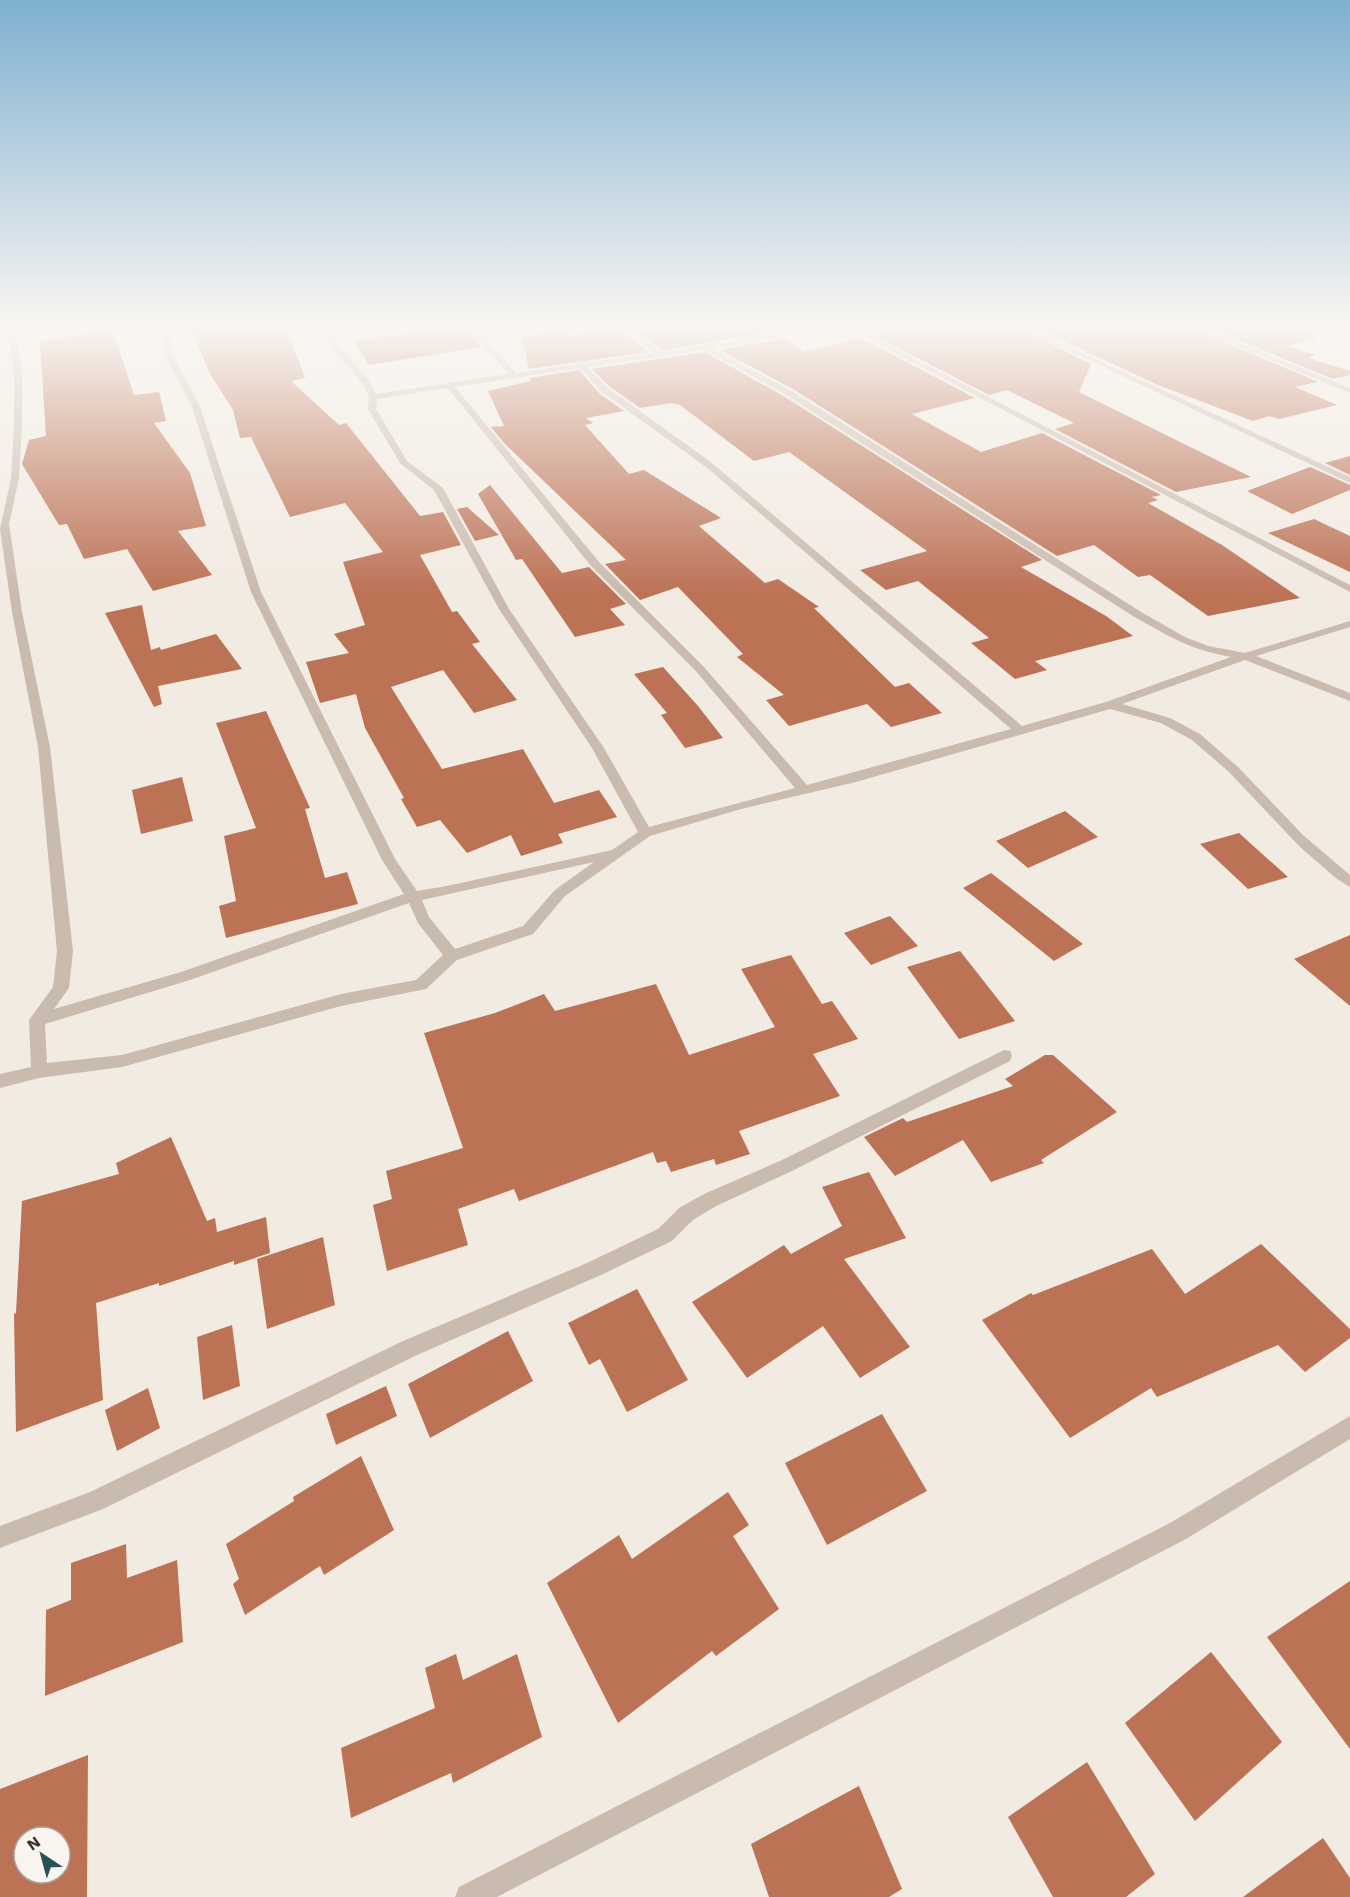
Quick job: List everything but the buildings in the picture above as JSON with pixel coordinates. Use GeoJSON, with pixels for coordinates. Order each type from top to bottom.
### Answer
{"type":"FeatureCollection","features":[{"type":"Feature","properties":{"kind":"street"},"geometry":{"type":"LineString","coordinates":[[18,417],[15,478],[4,524],[17,612],[44,747],[65,951],[61,988],[37,1020],[39,1071]]}},
{"type":"Feature","properties":{"kind":"street"},"geometry":{"type":"LineString","coordinates":[[199,417],[232,525],[256,592],[389,860],[413,897],[423,919],[452,956]]}},
{"type":"Feature","properties":{"kind":"street"},"geometry":{"type":"LineString","coordinates":[[376,417],[404,463],[438,488],[504,609],[598,748],[645,833]]}},
{"type":"Feature","properties":{"kind":"street"},"geometry":{"type":"LineString","coordinates":[[476,417],[595,564],[699,668],[803,789]]}},
{"type":"Feature","properties":{"kind":"street"},"geometry":{"type":"LineString","coordinates":[[642,417],[709,465],[1020,731]]}},
{"type":"Feature","properties":{"kind":"street"},"geometry":{"type":"LineString","coordinates":[[826,417],[1137,614],[1181,639],[1205,649],[1245,656],[1350,697]]}},
{"type":"Feature","properties":{"kind":"street"},"geometry":{"type":"LineString","coordinates":[[1020,417],[1350,589]]}},
{"type":"Feature","properties":{"kind":"street"},"geometry":{"type":"LineString","coordinates":[[1213,417],[1350,480]]}},
{"type":"Feature","properties":{"kind":"street"},"geometry":{"type":"LineString","coordinates":[[0,1081],[39,1071],[122,1061],[341,1000],[421,985],[452,956],[528,930],[560,893],[645,833],[803,789],[851,779],[1110,705],[1213,666],[1350,624]]}},
{"type":"Feature","properties":{"kind":"street"},"geometry":{"type":"LineString","coordinates":[[1205,649],[1213,666]]}},
{"type":"Feature","properties":{"kind":"street"},"geometry":{"type":"LineString","coordinates":[[1110,705],[1171,723],[1197,737],[1244,781],[1290,831],[1350,882]]}},
{"type":"Feature","properties":{"kind":"street"},"geometry":{"type":"LineString","coordinates":[[37,1020],[185,976],[413,897],[616,852]]}},
{"type":"Feature","properties":{"kind":"street"},"geometry":{"type":"LineString","coordinates":[[0,1537],[95,1502],[411,1348],[594,1269],[664,1235],[686,1214],[710,1200],[786,1166],[1004,1056]]}},
{"type":"Feature","properties":{"kind":"street"},"geometry":{"type":"LineString","coordinates":[[469,1897],[1178,1531],[1350,1427]]}}]}
